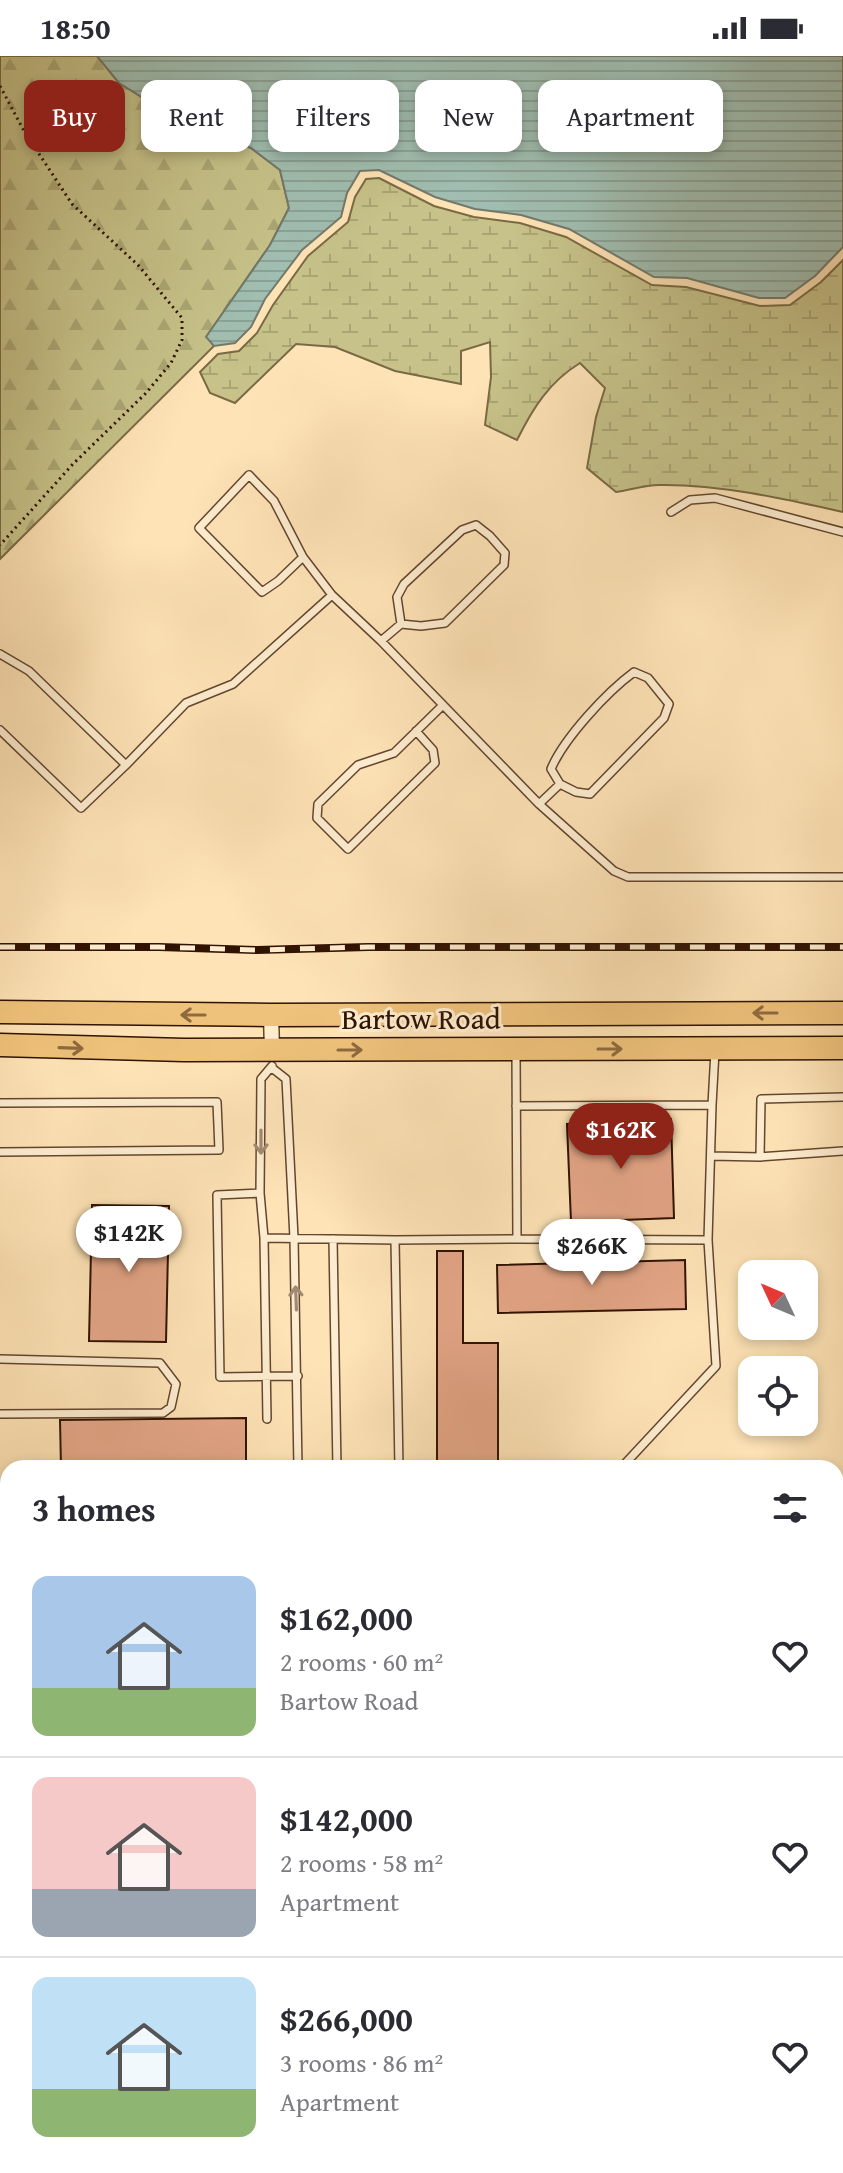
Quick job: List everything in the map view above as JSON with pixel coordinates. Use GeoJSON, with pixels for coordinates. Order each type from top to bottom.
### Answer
{"type":"FeatureCollection","features":[{"type":"Feature","properties":{"kind":"main road","name":"Bartow Road"},"geometry":{"type":"LineString","coordinates":[[0,1012],[271,1015],[843,1013]]}},
{"type":"Feature","properties":{"kind":"main road","name":"Bartow Road"},"geometry":{"type":"LineString","coordinates":[[0,1045],[272,1059],[516,1049],[843,1048]]}},
{"type":"Feature","properties":{"kind":"street"},"geometry":{"type":"LineString","coordinates":[[271,1015],[272,1059]]}},
{"type":"Feature","properties":{"kind":"lane"},"geometry":{"type":"LineString","coordinates":[[303,557],[262,592],[199,528],[249,475],[274,501],[303,557],[332,595],[381,641],[539,804],[614,871],[628,877],[843,877]]}},
{"type":"Feature","properties":{"kind":"lane"},"geometry":{"type":"LineString","coordinates":[[671,512],[690,500],[715,498],[843,532]]}},
{"type":"Feature","properties":{"kind":"lane"},"geometry":{"type":"LineString","coordinates":[[381,641],[401,624],[421,626],[445,623],[504,565],[505,553],[476,525],[462,530],[404,584],[397,597],[401,624]]}},
{"type":"Feature","properties":{"kind":"lane"},"geometry":{"type":"LineString","coordinates":[[0,730],[81,808],[186,703],[233,684],[332,595]]}},
{"type":"Feature","properties":{"kind":"lane"},"geometry":{"type":"LineString","coordinates":[[0,654],[29,671],[126,765]]}},
{"type":"Feature","properties":{"kind":"lane"},"geometry":{"type":"LineString","coordinates":[[634,672],[648,678],[669,704],[664,718],[590,794],[576,792],[560,784],[551,769],[557,755],[614,687],[634,672]]}},
{"type":"Feature","properties":{"kind":"lane"},"geometry":{"type":"LineString","coordinates":[[416,731],[433,750],[435,763],[348,849],[317,818],[318,804],[358,765],[394,753],[416,731],[442,706]]}},
{"type":"Feature","properties":{"kind":"lane"},"geometry":{"type":"LineString","coordinates":[[539,804],[560,784]]}},
{"type":"Feature","properties":{"kind":"lane"},"geometry":{"type":"LineString","coordinates":[[516,1049],[517,1239]]}},
{"type":"Feature","properties":{"kind":"lane"},"geometry":{"type":"LineString","coordinates":[[628,1460],[716,1366],[708,1240],[715,1049]]}},
{"type":"Feature","properties":{"kind":"lane"},"geometry":{"type":"LineString","coordinates":[[267,1419],[264,1238],[260,1193],[261,1079],[272,1059],[286,1079],[294,1238],[298,1460]]}},
{"type":"Feature","properties":{"kind":"lane"},"geometry":{"type":"LineString","coordinates":[[760,1157],[761,1099],[843,1097]]}},
{"type":"Feature","properties":{"kind":"lane"},"geometry":{"type":"LineString","coordinates":[[0,1103],[217,1102],[219,1150],[0,1152]]}},
{"type":"Feature","properties":{"kind":"lane"},"geometry":{"type":"LineString","coordinates":[[516,1106],[712,1105]]}},
{"type":"Feature","properties":{"kind":"lane"},"geometry":{"type":"LineString","coordinates":[[711,1156],[760,1157],[843,1151]]}},
{"type":"Feature","properties":{"kind":"lane"},"geometry":{"type":"LineString","coordinates":[[260,1193],[217,1195],[220,1377],[298,1376]]}},
{"type":"Feature","properties":{"kind":"lane"},"geometry":{"type":"LineString","coordinates":[[264,1238],[708,1240]]}},
{"type":"Feature","properties":{"kind":"lane"},"geometry":{"type":"LineString","coordinates":[[333,1239],[337,1460]]}},
{"type":"Feature","properties":{"kind":"lane"},"geometry":{"type":"LineString","coordinates":[[395,1240],[399,1460]]}},
{"type":"Feature","properties":{"kind":"lane"},"geometry":{"type":"LineString","coordinates":[[0,1359],[160,1363],[176,1384],[171,1407],[163,1413],[0,1414]]}},
{"type":"Feature","properties":{"kind":"path"},"geometry":{"type":"LineString","coordinates":[[0,86],[24,131],[72,204],[138,265],[182,318],[182,340],[171,363],[0,545]]}},
{"type":"Feature","properties":{"kind":"green space"},"geometry":{"type":"Polygon","coordinates":[[[0,56],[97,56],[117,80],[24,80],[24,152],[125,152],[125,87],[141,97],[141,152],[252,152],[252,149],[280,170],[289,208],[270,245],[207,336],[214,346],[0,559],[0,56]]]}},
{"type":"Feature","properties":{"kind":"green space"},"geometry":{"type":"Polygon","coordinates":[[[379,178],[434,206],[474,217],[520,223],[566,237],[652,285],[686,287],[760,306],[790,305],[821,282],[843,260],[843,512],[775,497],[705,487],[654,485],[616,492],[587,468],[596,417],[605,388],[580,363],[559,379],[543,397],[517,440],[485,425],[491,377],[490,342],[461,351],[461,384],[395,371],[335,347],[296,344],[235,403],[210,393],[200,372],[218,354],[239,351],[257,333],[308,256],[348,222],[355,197],[366,179],[379,178]]]}},
{"type":"Feature","properties":{"kind":"shaded area"},"geometry":{"type":"Polygon","coordinates":[[[97,56],[843,56],[843,247],[815,276],[785,298],[759,298],[687,278],[654,277],[569,229],[521,215],[475,209],[435,197],[379,170],[360,171],[347,193],[341,217],[302,250],[265,299],[251,327],[235,343],[214,346],[206,337],[270,245],[289,208],[280,170],[252,149],[252,80],[141,80],[141,97],[125,87],[125,80],[117,80],[97,56]]]}},
{"type":"Feature","properties":{"kind":"building"},"geometry":{"type":"Polygon","coordinates":[[[671,1119],[674,1218],[571,1222],[567,1124],[671,1119]]]}},
{"type":"Feature","properties":{"kind":"building"},"geometry":{"type":"Polygon","coordinates":[[[92,1205],[169,1206],[166,1342],[89,1341],[92,1205]]]}},
{"type":"Feature","properties":{"kind":"building"},"geometry":{"type":"Polygon","coordinates":[[[437,1251],[463,1251],[463,1343],[498,1343],[498,1460],[437,1460],[437,1251]]]}},
{"type":"Feature","properties":{"kind":"building"},"geometry":{"type":"Polygon","coordinates":[[[685,1260],[686,1309],[498,1313],[497,1265],[685,1260]]]}},
{"type":"Feature","properties":{"kind":"building"},"geometry":{"type":"Polygon","coordinates":[[[246,1418],[246,1460],[61,1460],[60,1420],[246,1418]]]}},
{"type":"Feature","properties":{"kind":"railway"},"geometry":{"type":"LineString","coordinates":[[0,947],[257,950],[368,947],[843,947]]}}]}
